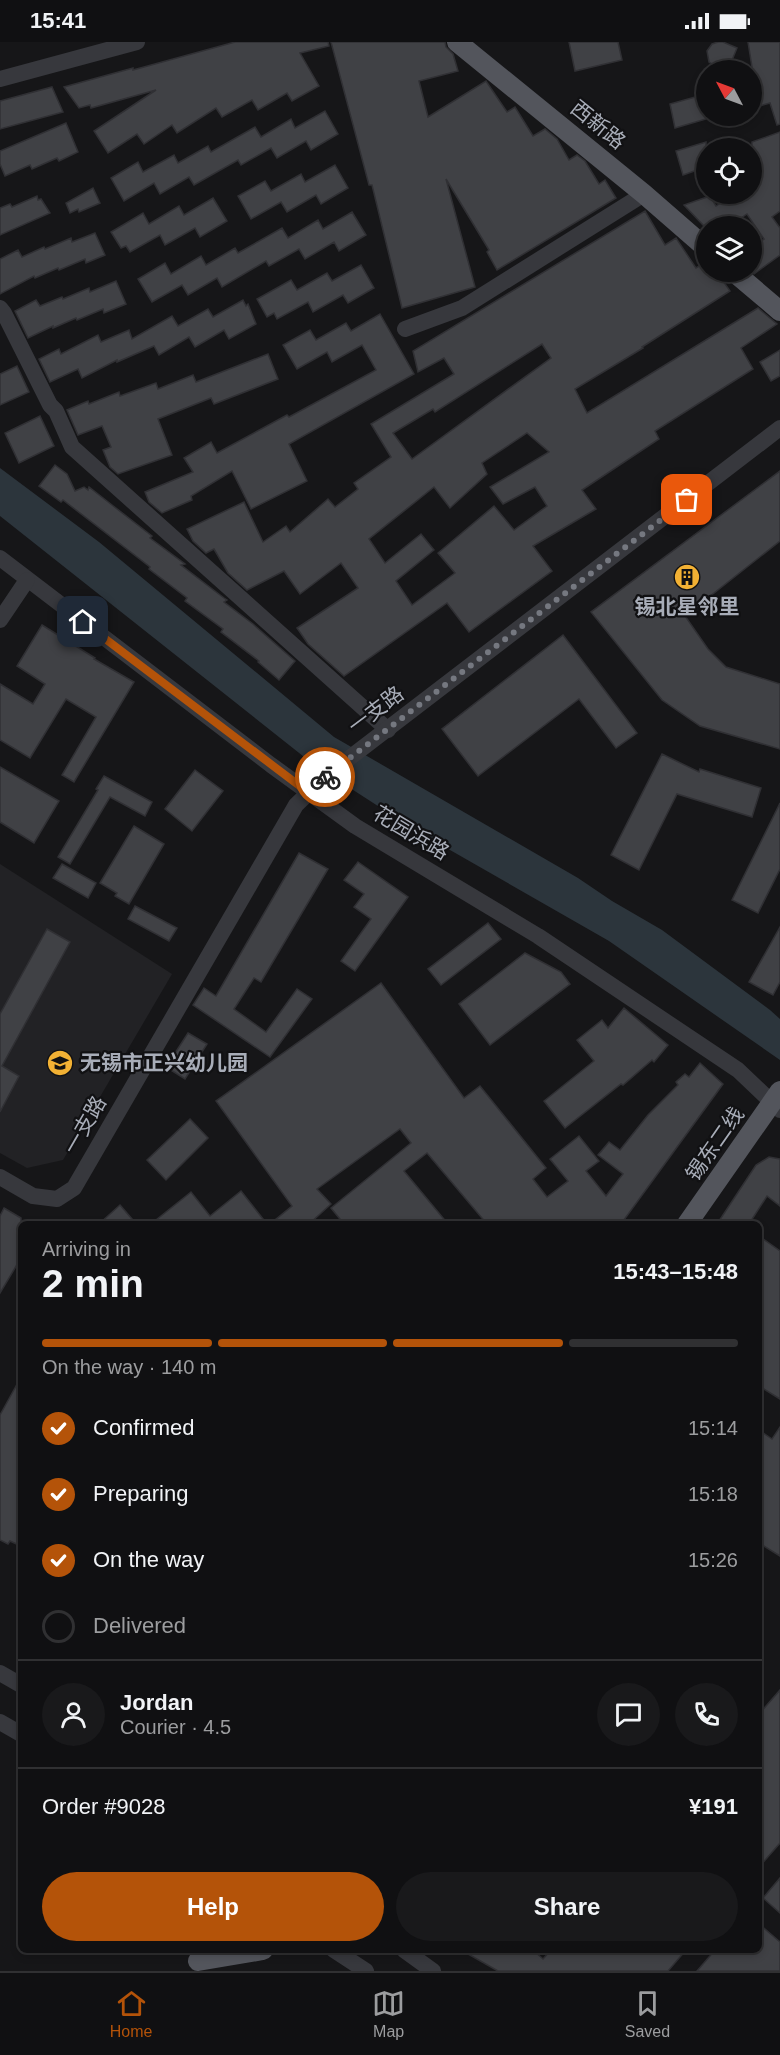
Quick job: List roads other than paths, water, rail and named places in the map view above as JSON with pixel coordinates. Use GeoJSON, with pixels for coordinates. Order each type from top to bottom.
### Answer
{"type":"FeatureCollection","features":[{"type":"Feature","properties":{"kind":"main road","name":"西新路"},"geometry":{"type":"LineString","coordinates":[[457,42],[644,194],[696,239]]}},
{"type":"Feature","properties":{"kind":"main road"},"geometry":{"type":"LineString","coordinates":[[746,282],[780,311]]}},
{"type":"Feature","properties":{"kind":"main road","name":"锡东二线"},"geometry":{"type":"LineString","coordinates":[[689,1221],[778,1101]]}},
{"type":"Feature","properties":{"kind":"main road"},"geometry":{"type":"LineString","coordinates":[[198,1961],[245,1953]]}},
{"type":"Feature","properties":{"kind":"street"},"geometry":{"type":"LineString","coordinates":[[0,79],[137,42]]}},
{"type":"Feature","properties":{"kind":"street"},"geometry":{"type":"LineString","coordinates":[[405,329],[462,308],[644,194]]}},
{"type":"Feature","properties":{"kind":"street"},"geometry":{"type":"LineString","coordinates":[[0,308],[50,405],[56,411],[72,447],[388,730]]}},
{"type":"Feature","properties":{"kind":"street","name":"一支路"},"geometry":{"type":"LineString","coordinates":[[0,1177],[33,1196],[57,1199],[74,1188],[296,805],[326,776],[780,428]]}},
{"type":"Feature","properties":{"kind":"street","name":"花园浜路"},"geometry":{"type":"LineString","coordinates":[[0,558],[355,826],[548,942],[738,1070],[778,1101]]}},
{"type":"Feature","properties":{"kind":"street"},"geometry":{"type":"LineString","coordinates":[[0,620],[27,580]]}},
{"type":"Feature","properties":{"kind":"street"},"geometry":{"type":"LineString","coordinates":[[0,1673],[18,1683]]}},
{"type":"Feature","properties":{"kind":"street"},"geometry":{"type":"LineString","coordinates":[[0,1722],[18,1732]]}},
{"type":"Feature","properties":{"kind":"street"},"geometry":{"type":"LineString","coordinates":[[339,1953],[366,1971]]}},
{"type":"Feature","properties":{"kind":"street"},"geometry":{"type":"LineString","coordinates":[[408,1953],[433,1971]]}},
{"type":"Feature","properties":{"kind":"place","name":"锡北星邻里"},"geometry":{"type":"Point","coordinates":[687,577]}},
{"type":"Feature","properties":{"kind":"place","name":"无锡市正兴幼儿园"},"geometry":{"type":"Point","coordinates":[60,1063]}}]}
